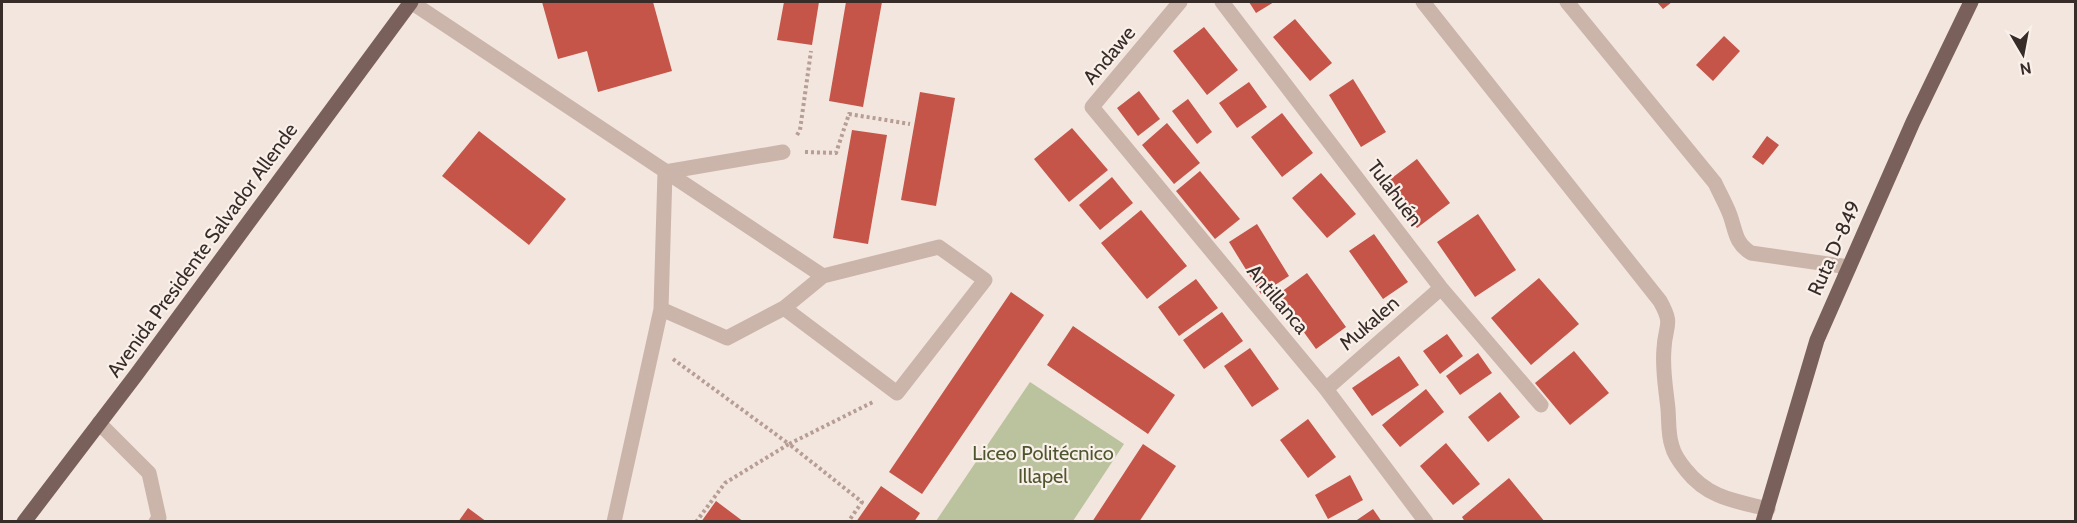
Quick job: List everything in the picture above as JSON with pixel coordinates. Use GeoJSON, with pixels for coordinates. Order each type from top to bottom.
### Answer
{"type":"FeatureCollection","features":[{"type":"Feature","properties":{"kind":"main road","name":"Avenida Presidente Salvador Allende"},"geometry":{"type":"LineString","coordinates":[[24,522],[136,375],[411,2]]}},
{"type":"Feature","properties":{"kind":"main road","name":"Ruta D-849"},"geometry":{"type":"LineString","coordinates":[[1766,515],[1817,340],[1928,91],[1971,2]]}},
{"type":"Feature","properties":{"kind":"street"},"geometry":{"type":"LineString","coordinates":[[411,2],[823,276]]}},
{"type":"Feature","properties":{"kind":"street","name":"Andawe"},"geometry":{"type":"LineString","coordinates":[[1092,107],[1180,2]]}},
{"type":"Feature","properties":{"kind":"street","name":"Tulahuén"},"geometry":{"type":"LineString","coordinates":[[1222,2],[1441,288],[1541,405]]}},
{"type":"Feature","properties":{"kind":"street"},"geometry":{"type":"LineString","coordinates":[[1423,2],[1660,301],[1668,316],[1669,327],[1664,347],[1664,376],[1672,447],[1682,465],[1707,490],[1766,515]]}},
{"type":"Feature","properties":{"kind":"street"},"geometry":{"type":"LineString","coordinates":[[1567,2],[1715,183],[1743,248],[1751,253],[1849,267]]}},
{"type":"Feature","properties":{"kind":"street","name":"Antillanca"},"geometry":{"type":"LineString","coordinates":[[1092,107],[1326,389],[1426,522]]}},
{"type":"Feature","properties":{"kind":"street"},"geometry":{"type":"LineString","coordinates":[[665,172],[783,152]]}},
{"type":"Feature","properties":{"kind":"street"},"geometry":{"type":"LineString","coordinates":[[614,522],[661,309],[665,172]]}},
{"type":"Feature","properties":{"kind":"street"},"geometry":{"type":"LineString","coordinates":[[661,309],[727,338],[784,308],[823,276],[939,247],[985,280],[897,393],[784,308]]}},
{"type":"Feature","properties":{"kind":"street","name":"Mukalen"},"geometry":{"type":"LineString","coordinates":[[1326,389],[1441,288]]}},
{"type":"Feature","properties":{"kind":"street"},"geometry":{"type":"LineString","coordinates":[[99,423],[149,473],[159,518],[156,522]]}},
{"type":"Feature","properties":{"kind":"path"},"geometry":{"type":"LineString","coordinates":[[783,152],[800,130],[811,51]]}},
{"type":"Feature","properties":{"kind":"path"},"geometry":{"type":"LineString","coordinates":[[783,152],[836,153],[849,114],[910,124]]}},
{"type":"Feature","properties":{"kind":"path"},"geometry":{"type":"LineString","coordinates":[[653,344],[789,444],[862,502],[848,522]]}},
{"type":"Feature","properties":{"kind":"path"},"geometry":{"type":"LineString","coordinates":[[696,522],[725,483],[789,444],[894,391]]}},
{"type":"Feature","properties":{"kind":"green space","name":"Liceo Politécnico Illapel"},"geometry":{"type":"Polygon","coordinates":[[[1030,382],[1124,444],[1073,521],[936,521],[1030,382]]]}},
{"type":"Feature","properties":{"kind":"building"},"geometry":{"type":"Polygon","coordinates":[[[542,2],[653,2],[672,71],[598,92],[587,51],[558,59],[542,2]]]}},
{"type":"Feature","properties":{"kind":"building"},"geometry":{"type":"Polygon","coordinates":[[[784,2],[819,2],[812,45],[777,40],[784,2]]]}},
{"type":"Feature","properties":{"kind":"building"},"geometry":{"type":"Polygon","coordinates":[[[846,2],[882,2],[863,107],[829,101],[846,2]]]}},
{"type":"Feature","properties":{"kind":"building"},"geometry":{"type":"Polygon","coordinates":[[[1249,2],[1274,2],[1256,13],[1249,2]]]}},
{"type":"Feature","properties":{"kind":"building"},"geometry":{"type":"Polygon","coordinates":[[[1657,2],[1672,2],[1663,9],[1657,2]]]}},
{"type":"Feature","properties":{"kind":"building"},"geometry":{"type":"Polygon","coordinates":[[[1295,19],[1332,63],[1310,81],[1273,37],[1295,19]]]}},
{"type":"Feature","properties":{"kind":"building"},"geometry":{"type":"Polygon","coordinates":[[[1204,27],[1238,70],[1207,95],[1173,51],[1204,27]]]}},
{"type":"Feature","properties":{"kind":"building"},"geometry":{"type":"Polygon","coordinates":[[[1724,36],[1740,51],[1713,81],[1696,65],[1724,36]]]}},
{"type":"Feature","properties":{"kind":"building"},"geometry":{"type":"Polygon","coordinates":[[[1353,79],[1386,132],[1361,147],[1329,95],[1353,79]]]}},
{"type":"Feature","properties":{"kind":"building"},"geometry":{"type":"Polygon","coordinates":[[[1249,82],[1267,107],[1237,128],[1219,103],[1249,82]]]}},
{"type":"Feature","properties":{"kind":"building"},"geometry":{"type":"Polygon","coordinates":[[[1139,91],[1160,119],[1138,136],[1117,108],[1139,91]]]}},
{"type":"Feature","properties":{"kind":"building"},"geometry":{"type":"Polygon","coordinates":[[[920,92],[955,98],[936,206],[901,200],[920,92]]]}},
{"type":"Feature","properties":{"kind":"building"},"geometry":{"type":"Polygon","coordinates":[[[1188,99],[1212,132],[1197,144],[1172,111],[1188,99]]]}},
{"type":"Feature","properties":{"kind":"building"},"geometry":{"type":"Polygon","coordinates":[[[1282,113],[1313,153],[1282,177],[1251,137],[1282,113]]]}},
{"type":"Feature","properties":{"kind":"building"},"geometry":{"type":"Polygon","coordinates":[[[1167,123],[1200,163],[1174,184],[1142,145],[1167,123]]]}},
{"type":"Feature","properties":{"kind":"building"},"geometry":{"type":"Polygon","coordinates":[[[1072,128],[1108,170],[1069,202],[1034,159],[1072,128]]]}},
{"type":"Feature","properties":{"kind":"building"},"geometry":{"type":"Polygon","coordinates":[[[852,130],[887,135],[868,244],[833,238],[852,130]]]}},
{"type":"Feature","properties":{"kind":"building"},"geometry":{"type":"Polygon","coordinates":[[[479,131],[566,199],[529,245],[442,176],[479,131]]]}},
{"type":"Feature","properties":{"kind":"building"},"geometry":{"type":"Polygon","coordinates":[[[1767,136],[1779,145],[1763,165],[1752,157],[1767,136]]]}},
{"type":"Feature","properties":{"kind":"building"},"geometry":{"type":"Polygon","coordinates":[[[1417,159],[1450,203],[1417,228],[1384,184],[1417,159]]]}},
{"type":"Feature","properties":{"kind":"building"},"geometry":{"type":"Polygon","coordinates":[[[1200,171],[1240,219],[1215,239],[1176,191],[1200,171]]]}},
{"type":"Feature","properties":{"kind":"building"},"geometry":{"type":"Polygon","coordinates":[[[1321,173],[1356,214],[1327,238],[1292,198],[1321,173]]]}},
{"type":"Feature","properties":{"kind":"building"},"geometry":{"type":"Polygon","coordinates":[[[1112,177],[1133,203],[1100,230],[1079,205],[1112,177]]]}},
{"type":"Feature","properties":{"kind":"building"},"geometry":{"type":"Polygon","coordinates":[[[1141,210],[1187,266],[1147,299],[1101,243],[1141,210]]]}},
{"type":"Feature","properties":{"kind":"building"},"geometry":{"type":"Polygon","coordinates":[[[1478,214],[1516,270],[1475,297],[1437,242],[1478,214]]]}},
{"type":"Feature","properties":{"kind":"building"},"geometry":{"type":"Polygon","coordinates":[[[1257,224],[1289,276],[1261,294],[1229,242],[1257,224]]]}},
{"type":"Feature","properties":{"kind":"building"},"geometry":{"type":"Polygon","coordinates":[[[1374,234],[1408,282],[1383,299],[1349,251],[1374,234]]]}},
{"type":"Feature","properties":{"kind":"building"},"geometry":{"type":"Polygon","coordinates":[[[1307,273],[1346,327],[1316,349],[1277,295],[1307,273]]]}},
{"type":"Feature","properties":{"kind":"building"},"geometry":{"type":"Polygon","coordinates":[[[1539,278],[1579,324],[1531,365],[1491,318],[1539,278]]]}},
{"type":"Feature","properties":{"kind":"building"},"geometry":{"type":"Polygon","coordinates":[[[1196,279],[1218,308],[1179,336],[1158,307],[1196,279]]]}},
{"type":"Feature","properties":{"kind":"building"},"geometry":{"type":"Polygon","coordinates":[[[1011,292],[1044,315],[922,494],[889,472],[1011,292]]]}},
{"type":"Feature","properties":{"kind":"building"},"geometry":{"type":"Polygon","coordinates":[[[1222,312],[1243,341],[1204,369],[1183,340],[1222,312]]]}},
{"type":"Feature","properties":{"kind":"building"},"geometry":{"type":"Polygon","coordinates":[[[1073,326],[1175,395],[1148,434],[1047,365],[1073,326]]]}},
{"type":"Feature","properties":{"kind":"building"},"geometry":{"type":"Polygon","coordinates":[[[1447,334],[1463,356],[1440,374],[1423,351],[1447,334]]]}},
{"type":"Feature","properties":{"kind":"building"},"geometry":{"type":"Polygon","coordinates":[[[1250,348],[1279,389],[1252,407],[1224,366],[1250,348]]]}},
{"type":"Feature","properties":{"kind":"building"},"geometry":{"type":"Polygon","coordinates":[[[1574,351],[1609,393],[1570,425],[1535,383],[1574,351]]]}},
{"type":"Feature","properties":{"kind":"building"},"geometry":{"type":"Polygon","coordinates":[[[1478,353],[1492,373],[1460,395],[1446,376],[1478,353]]]}},
{"type":"Feature","properties":{"kind":"building"},"geometry":{"type":"Polygon","coordinates":[[[1399,356],[1419,385],[1372,416],[1352,388],[1399,356]]]}},
{"type":"Feature","properties":{"kind":"building"},"geometry":{"type":"Polygon","coordinates":[[[1426,389],[1444,412],[1400,447],[1382,425],[1426,389]]]}},
{"type":"Feature","properties":{"kind":"building"},"geometry":{"type":"Polygon","coordinates":[[[1500,392],[1520,417],[1488,442],[1468,417],[1500,392]]]}},
{"type":"Feature","properties":{"kind":"building"},"geometry":{"type":"Polygon","coordinates":[[[1308,419],[1336,457],[1308,478],[1280,440],[1308,419]]]}},
{"type":"Feature","properties":{"kind":"building"},"geometry":{"type":"Polygon","coordinates":[[[1446,443],[1480,484],[1453,505],[1420,466],[1446,443]]]}},
{"type":"Feature","properties":{"kind":"building"},"geometry":{"type":"Polygon","coordinates":[[[1143,444],[1176,466],[1139,522],[1092,522],[1143,444]]]}},
{"type":"Feature","properties":{"kind":"building"},"geometry":{"type":"Polygon","coordinates":[[[1350,475],[1363,500],[1328,519],[1315,495],[1350,475]]]}},
{"type":"Feature","properties":{"kind":"building"},"geometry":{"type":"Polygon","coordinates":[[[1509,478],[1545,522],[1465,522],[1462,517],[1509,478]]]}},
{"type":"Feature","properties":{"kind":"building"},"geometry":{"type":"Polygon","coordinates":[[[881,486],[920,513],[914,522],[856,522],[881,486]]]}},
{"type":"Feature","properties":{"kind":"building"},"geometry":{"type":"Polygon","coordinates":[[[716,501],[744,522],[701,522],[716,501]]]}},
{"type":"Feature","properties":{"kind":"building"},"geometry":{"type":"Polygon","coordinates":[[[468,508],[487,522],[458,522],[468,508]]]}},
{"type":"Feature","properties":{"kind":"building"},"geometry":{"type":"Polygon","coordinates":[[[1373,509],[1382,522],[1354,522],[1373,509]]]}}]}
